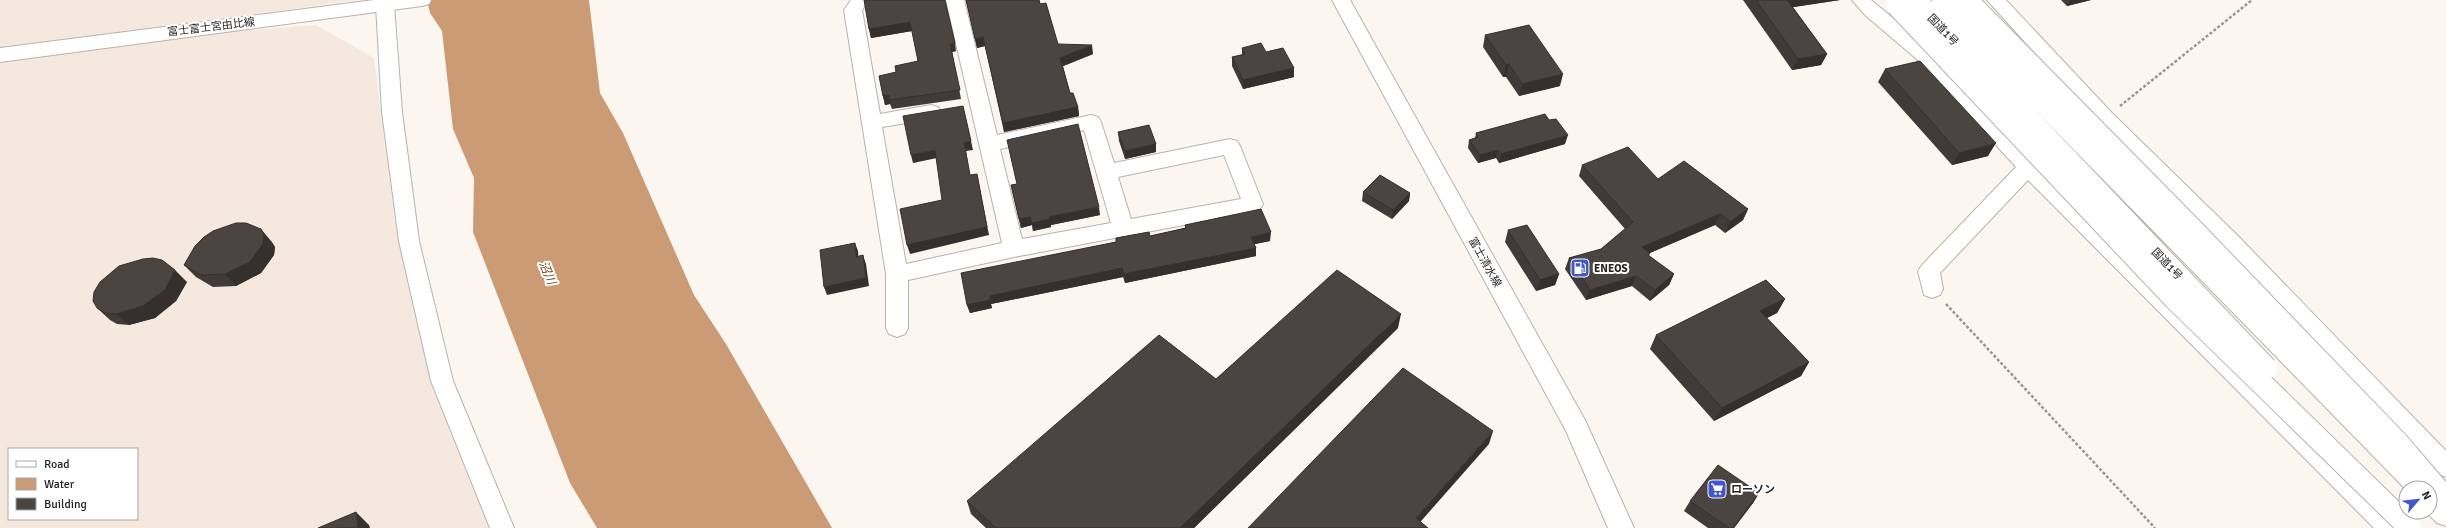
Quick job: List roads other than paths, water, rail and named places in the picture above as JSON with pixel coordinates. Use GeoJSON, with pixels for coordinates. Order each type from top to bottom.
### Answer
{"type":"FeatureCollection","features":[{"type":"Feature","properties":{"kind":"main road","name":"富士富士宮由比線"},"geometry":{"type":"LineString","coordinates":[[0,55],[422,0]]}},
{"type":"Feature","properties":{"kind":"main road","name":"富士清水線"},"geometry":{"type":"LineString","coordinates":[[1341,0],[1576,427],[1621,528]]}},
{"type":"Feature","properties":{"kind":"main road","name":"国道1号"},"geometry":{"type":"LineString","coordinates":[[1943,0],[2411,480]]}},
{"type":"Feature","properties":{"kind":"main road"},"geometry":{"type":"LineString","coordinates":[[1966,0],[2205,242],[2397,442],[2446,499]]}},
{"type":"Feature","properties":{"kind":"main road","name":"国道1号"},"geometry":{"type":"LineString","coordinates":[[1901,2],[2419,528]]}},
{"type":"Feature","properties":{"kind":"main road"},"geometry":{"type":"LineString","coordinates":[[1901,2],[2174,298],[2410,528]]}},
{"type":"Feature","properties":{"kind":"main road"},"geometry":{"type":"LineString","coordinates":[[2438,508],[2446,516]]}},
{"type":"Feature","properties":{"kind":"street"},"geometry":{"type":"LineString","coordinates":[[860,0],[853,10],[897,274],[897,328]]}},
{"type":"Feature","properties":{"kind":"street"},"geometry":{"type":"LineString","coordinates":[[955,0],[963,106],[990,144],[1014,249]]}},
{"type":"Feature","properties":{"kind":"street"},"geometry":{"type":"LineString","coordinates":[[1861,0],[1871,11],[1926,56],[2030,166],[2390,528]]}},
{"type":"Feature","properties":{"kind":"street"},"geometry":{"type":"LineString","coordinates":[[1996,0],[2101,121],[2231,242],[2446,468]]}},
{"type":"Feature","properties":{"kind":"street"},"geometry":{"type":"LineString","coordinates":[[390,3],[392,112],[409,241],[442,381],[502,528]]}},
{"type":"Feature","properties":{"kind":"street"},"geometry":{"type":"LineString","coordinates":[[871,122],[963,106]]}},
{"type":"Feature","properties":{"kind":"street"},"geometry":{"type":"LineString","coordinates":[[990,144],[1091,122],[1123,228]]}},
{"type":"Feature","properties":{"kind":"street"},"geometry":{"type":"LineString","coordinates":[[897,274],[1014,249],[1254,204],[1230,146],[1107,172]]}},
{"type":"Feature","properties":{"kind":"street"},"geometry":{"type":"LineString","coordinates":[[1932,289],[1929,271],[2030,166]]}},
{"type":"Feature","properties":{"kind":"water","name":"沼川"},"geometry":{"type":"Polygon","coordinates":[[[427,0],[589,0],[600,93],[623,133],[694,295],[726,344],[832,528],[597,528],[570,483],[473,232],[474,178],[453,129],[442,31],[430,13],[427,0]]]}},
{"type":"Feature","properties":{"kind":"place","name":"ENEOS"},"geometry":{"type":"Point","coordinates":[1580,268]}},
{"type":"Feature","properties":{"kind":"place","name":"ローソン"},"geometry":{"type":"Point","coordinates":[1717,489]}}]}
